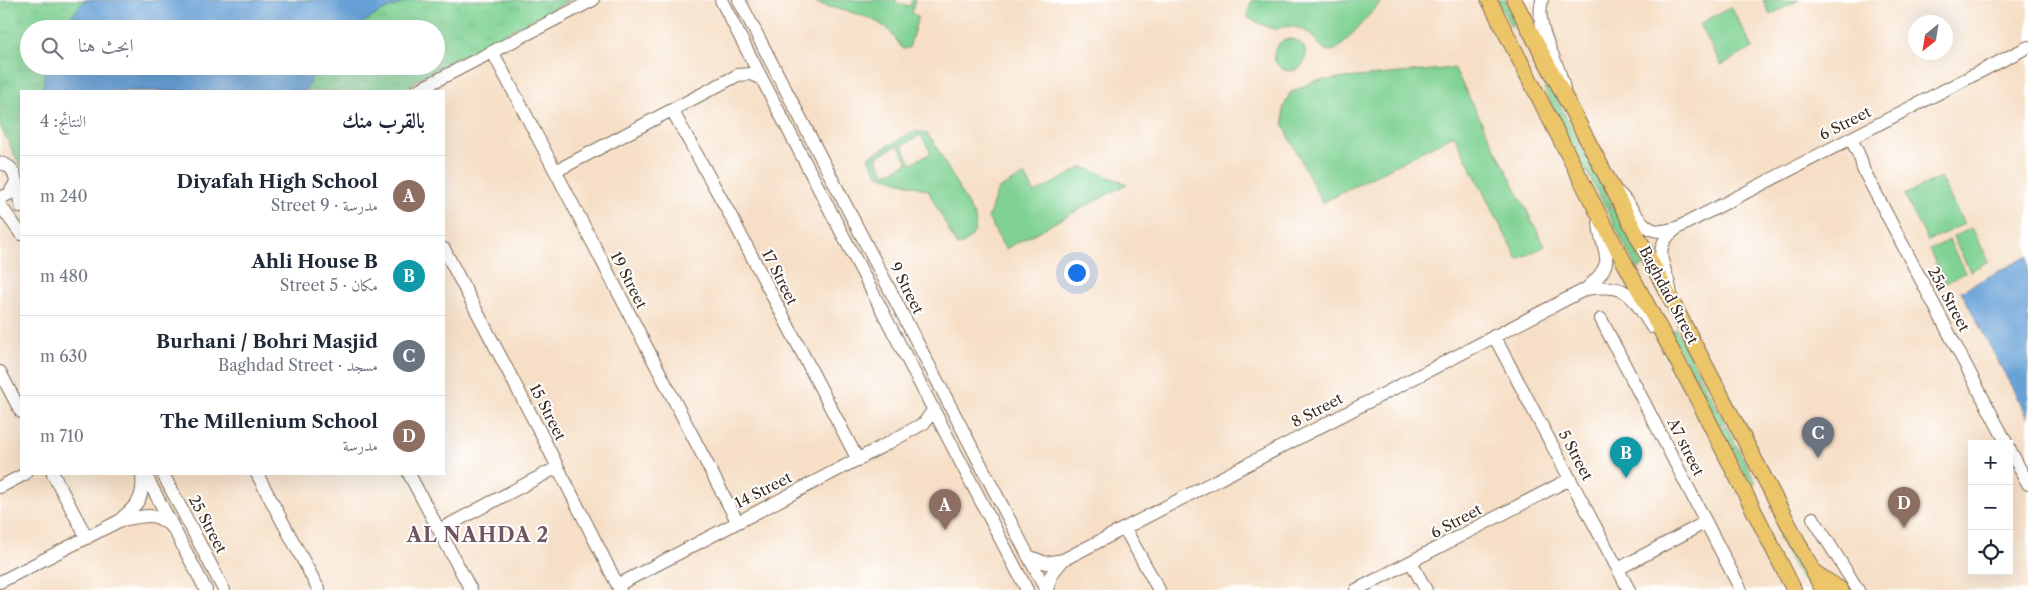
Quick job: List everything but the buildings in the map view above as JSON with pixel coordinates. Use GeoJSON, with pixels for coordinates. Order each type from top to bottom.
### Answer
{"type":"FeatureCollection","features":[{"type":"Feature","properties":{"kind":"main road","name":"Baghdad Street"},"geometry":{"type":"LineString","coordinates":[[1489,0],[1794,590]]}},
{"type":"Feature","properties":{"kind":"main road","name":"Baghdad Street"},"geometry":{"type":"LineString","coordinates":[[1514,0],[1823,590]]}},
{"type":"Feature","properties":{"kind":"main road"},"geometry":{"type":"LineString","coordinates":[[1813,571],[1841,590]]}},
{"type":"Feature","properties":{"kind":"street"},"geometry":{"type":"LineString","coordinates":[[428,87],[593,0]]}},
{"type":"Feature","properties":{"kind":"street"},"geometry":{"type":"LineString","coordinates":[[721,0],[1027,590]]}},
{"type":"Feature","properties":{"kind":"street","name":"9 Street"},"geometry":{"type":"LineString","coordinates":[[739,0],[1047,590]]}},
{"type":"Feature","properties":{"kind":"street"},"geometry":{"type":"LineString","coordinates":[[1542,0],[1540,11],[1541,23],[1560,73],[1565,99]]}},
{"type":"Feature","properties":{"kind":"street","name":"6 Street"},"geometry":{"type":"LineString","coordinates":[[1613,188],[1623,196],[1642,222],[1649,228],[1661,231],[1677,228],[2028,47]]}},
{"type":"Feature","properties":{"kind":"street","name":"19 Street"},"geometry":{"type":"LineString","coordinates":[[493,53],[556,171],[639,337],[738,521]]}},
{"type":"Feature","properties":{"kind":"street"},"geometry":{"type":"LineString","coordinates":[[556,171],[738,75],[750,56]]}},
{"type":"Feature","properties":{"kind":"street"},"geometry":{"type":"LineString","coordinates":[[738,75],[751,74],[762,79]]}},
{"type":"Feature","properties":{"kind":"street","name":"17 Street"},"geometry":{"type":"LineString","coordinates":[[672,110],[734,222],[858,460]]}},
{"type":"Feature","properties":{"kind":"street"},"geometry":{"type":"LineString","coordinates":[[786,124],[799,138],[811,159],[827,169]]}},
{"type":"Feature","properties":{"kind":"street","name":"25a Street"},"geometry":{"type":"LineString","coordinates":[[1846,140],[1860,160],[1863,170],[2005,440]]}},
{"type":"Feature","properties":{"kind":"street"},"geometry":{"type":"LineString","coordinates":[[2,162],[13,170],[20,201]]}},
{"type":"Feature","properties":{"kind":"street"},"geometry":{"type":"LineString","coordinates":[[0,198],[9,194],[16,182]]}},
{"type":"Feature","properties":{"kind":"street"},"geometry":{"type":"LineString","coordinates":[[0,206],[20,233]]}},
{"type":"Feature","properties":{"kind":"street","name":"8 Street"},"geometry":{"type":"LineString","coordinates":[[1028,556],[1046,563],[1063,560],[1586,289],[1601,274],[1607,259],[1606,248],[1600,230],[1599,215]]}},
{"type":"Feature","properties":{"kind":"street","name":"6 Street"},"geometry":{"type":"LineString","coordinates":[[1671,301],[1670,281],[1662,260],[1662,251],[1666,239],[1677,228]]}},
{"type":"Feature","properties":{"kind":"street","name":"15 Street"},"geometry":{"type":"LineString","coordinates":[[445,251],[619,588]]}},
{"type":"Feature","properties":{"kind":"street","name":"8 Street"},"geometry":{"type":"LineString","coordinates":[[1586,289],[1610,287],[1629,295],[1678,363]]}},
{"type":"Feature","properties":{"kind":"street","name":"A7 street"},"geometry":{"type":"LineString","coordinates":[[1601,319],[1741,590]]}},
{"type":"Feature","properties":{"kind":"street","name":"5 Street"},"geometry":{"type":"LineString","coordinates":[[1494,336],[1629,590]]}},
{"type":"Feature","properties":{"kind":"street"},"geometry":{"type":"LineString","coordinates":[[0,372],[20,410]]}},
{"type":"Feature","properties":{"kind":"street","name":"14 Street"},"geometry":{"type":"LineString","coordinates":[[619,588],[738,521],[858,460],[924,423],[934,409]]}},
{"type":"Feature","properties":{"kind":"street"},"geometry":{"type":"LineString","coordinates":[[924,423],[941,424]]}},
{"type":"Feature","properties":{"kind":"street"},"geometry":{"type":"LineString","coordinates":[[2013,456],[2028,484]]}},
{"type":"Feature","properties":{"kind":"street"},"geometry":{"type":"LineString","coordinates":[[439,530],[558,467]]}},
{"type":"Feature","properties":{"kind":"street"},"geometry":{"type":"LineString","coordinates":[[0,487],[23,475]]}},
{"type":"Feature","properties":{"kind":"street"},"geometry":{"type":"LineString","coordinates":[[54,475],[87,538]]}},
{"type":"Feature","properties":{"kind":"street"},"geometry":{"type":"LineString","coordinates":[[121,520],[139,501],[143,475]]}},
{"type":"Feature","properties":{"kind":"street"},"geometry":{"type":"LineString","coordinates":[[144,475],[206,590]]}},
{"type":"Feature","properties":{"kind":"street","name":"25 Street"},"geometry":{"type":"LineString","coordinates":[[164,475],[224,590]]}},
{"type":"Feature","properties":{"kind":"street"},"geometry":{"type":"LineString","coordinates":[[258,475],[319,590]]}},
{"type":"Feature","properties":{"kind":"street"},"geometry":{"type":"LineString","coordinates":[[410,475],[471,590]]}},
{"type":"Feature","properties":{"kind":"street","name":"6 Street"},"geometry":{"type":"LineString","coordinates":[[1356,590],[1570,479]]}},
{"type":"Feature","properties":{"kind":"street"},"geometry":{"type":"LineString","coordinates":[[0,582],[121,520],[137,516],[152,516],[174,529]]}},
{"type":"Feature","properties":{"kind":"street"},"geometry":{"type":"LineString","coordinates":[[1813,518],[1858,590]]}},
{"type":"Feature","properties":{"kind":"street"},"geometry":{"type":"LineString","coordinates":[[1618,569],[1706,522]]}},
{"type":"Feature","properties":{"kind":"street"},"geometry":{"type":"LineString","coordinates":[[1125,529],[1159,590]]}},
{"type":"Feature","properties":{"kind":"street"},"geometry":{"type":"LineString","coordinates":[[1047,590],[1051,575],[1063,560]]}},
{"type":"Feature","properties":{"kind":"street"},"geometry":{"type":"LineString","coordinates":[[1411,562],[1426,590]]}},
{"type":"Feature","properties":{"kind":"street"},"geometry":{"type":"LineString","coordinates":[[462,575],[466,590]]}},
{"type":"Feature","properties":{"kind":"green space"},"geometry":{"type":"Polygon","coordinates":[[[3,0],[570,0],[445,65],[445,20],[20,20],[20,75],[426,75],[404,90],[20,90],[20,165],[0,126],[0,2],[3,0]]]}},
{"type":"Feature","properties":{"kind":"green space"},"geometry":{"type":"Polygon","coordinates":[[[810,0],[896,0],[896,3],[910,6],[912,0],[915,0],[912,13],[918,17],[909,48],[903,49],[888,29],[877,22],[858,14],[828,7],[810,0]]]}},
{"type":"Feature","properties":{"kind":"green space"},"geometry":{"type":"Polygon","coordinates":[[[1252,0],[1383,0],[1342,45],[1336,50],[1330,51],[1322,47],[1310,34],[1300,28],[1288,26],[1272,29],[1246,17],[1252,0]]]}},
{"type":"Feature","properties":{"kind":"green space"},"geometry":{"type":"Polygon","coordinates":[[[1497,0],[1505,0],[1517,23],[1511,26],[1497,0]]]}},
{"type":"Feature","properties":{"kind":"green space"},"geometry":{"type":"Polygon","coordinates":[[[1763,0],[1799,0],[1770,15],[1763,0]]]}},
{"type":"Feature","properties":{"kind":"green space"},"geometry":{"type":"Polygon","coordinates":[[[1731,7],[1753,48],[1721,65],[1700,24],[1731,7]]]}},
{"type":"Feature","properties":{"kind":"green space"},"geometry":{"type":"Polygon","coordinates":[[[1290,39],[1302,43],[1306,55],[1302,67],[1290,71],[1278,67],[1274,55],[1278,43],[1290,39]]]}},
{"type":"Feature","properties":{"kind":"green space"},"geometry":{"type":"Polygon","coordinates":[[[1454,68],[1545,246],[1518,260],[1454,135],[1322,203],[1284,126],[1283,109],[1290,93],[1314,81],[1454,68]]]}},
{"type":"Feature","properties":{"kind":"green space"},"geometry":{"type":"Polygon","coordinates":[[[1550,86],[1580,144],[1574,147],[1544,89],[1550,86]]]}},
{"type":"Feature","properties":{"kind":"green space"},"geometry":{"type":"Polygon","coordinates":[[[915,131],[927,134],[932,139],[975,218],[976,223],[972,236],[966,242],[957,246],[928,190],[878,175],[868,157],[915,131]],[[921,135],[902,145],[911,163],[931,153],[921,135]],[[898,145],[876,157],[885,174],[908,163],[898,145]]]}},
{"type":"Feature","properties":{"kind":"green space"},"geometry":{"type":"Polygon","coordinates":[[[1581,146],[1612,205],[1606,208],[1575,149],[1581,146]]]}},
{"type":"Feature","properties":{"kind":"green space"},"geometry":{"type":"Polygon","coordinates":[[[1083,167],[1127,184],[1005,249],[988,218],[998,189],[1025,175],[1035,193],[1083,167]]]}},
{"type":"Feature","properties":{"kind":"green space"},"geometry":{"type":"Polygon","coordinates":[[[1940,177],[1964,224],[1928,241],[1904,195],[1940,177]]]}},
{"type":"Feature","properties":{"kind":"green space"},"geometry":{"type":"Polygon","coordinates":[[[1613,207],[1643,266],[1637,269],[1607,210],[1613,207]]]}},
{"type":"Feature","properties":{"kind":"green space"},"geometry":{"type":"Polygon","coordinates":[[[1972,228],[1989,261],[1970,271],[1953,237],[1972,228]]]}},
{"type":"Feature","properties":{"kind":"green space"},"geometry":{"type":"Polygon","coordinates":[[[1949,240],[1965,273],[1946,283],[1929,250],[1949,240]]]}},
{"type":"Feature","properties":{"kind":"green space"},"geometry":{"type":"Polygon","coordinates":[[[1676,329],[1700,375],[1694,378],[1670,332],[1676,329]]]}},
{"type":"Feature","properties":{"kind":"green space"},"geometry":{"type":"Polygon","coordinates":[[[1701,377],[1725,423],[1719,426],[1695,380],[1701,377]]]}},
{"type":"Feature","properties":{"kind":"green space"},"geometry":{"type":"Polygon","coordinates":[[[1726,426],[1756,483],[1751,486],[1720,428],[1726,426]]]}},
{"type":"Feature","properties":{"kind":"green space"},"geometry":{"type":"Polygon","coordinates":[[[1782,535],[1805,577],[1801,580],[1778,537],[1782,535]]]}},
{"type":"Feature","properties":{"kind":"water"},"geometry":{"type":"Polygon","coordinates":[[[85,0],[411,0],[382,11],[368,20],[68,20],[85,0]]]}},
{"type":"Feature","properties":{"kind":"water"},"geometry":{"type":"Polygon","coordinates":[[[44,75],[313,75],[306,90],[43,90],[44,75]]]}},
{"type":"Feature","properties":{"kind":"water"},"geometry":{"type":"Polygon","coordinates":[[[2028,256],[2028,418],[1961,291],[2028,256]]]}},
{"type":"Feature","properties":{"kind":"place","name":"Burhani / Bohri Masjid"},"geometry":{"type":"Point","coordinates":[1818,458]}},
{"type":"Feature","properties":{"kind":"place","name":"Ahli House B"},"geometry":{"type":"Point","coordinates":[1626,478]}},
{"type":"Feature","properties":{"kind":"place","name":"The Millenium School"},"geometry":{"type":"Point","coordinates":[1904,528]}},
{"type":"Feature","properties":{"kind":"place","name":"Diyafah High School"},"geometry":{"type":"Point","coordinates":[945,530]}},
{"type":"Feature","properties":{"kind":"district","name":"AL NAHDA 2"},"geometry":{"type":"Point","coordinates":[478,535]}}]}
